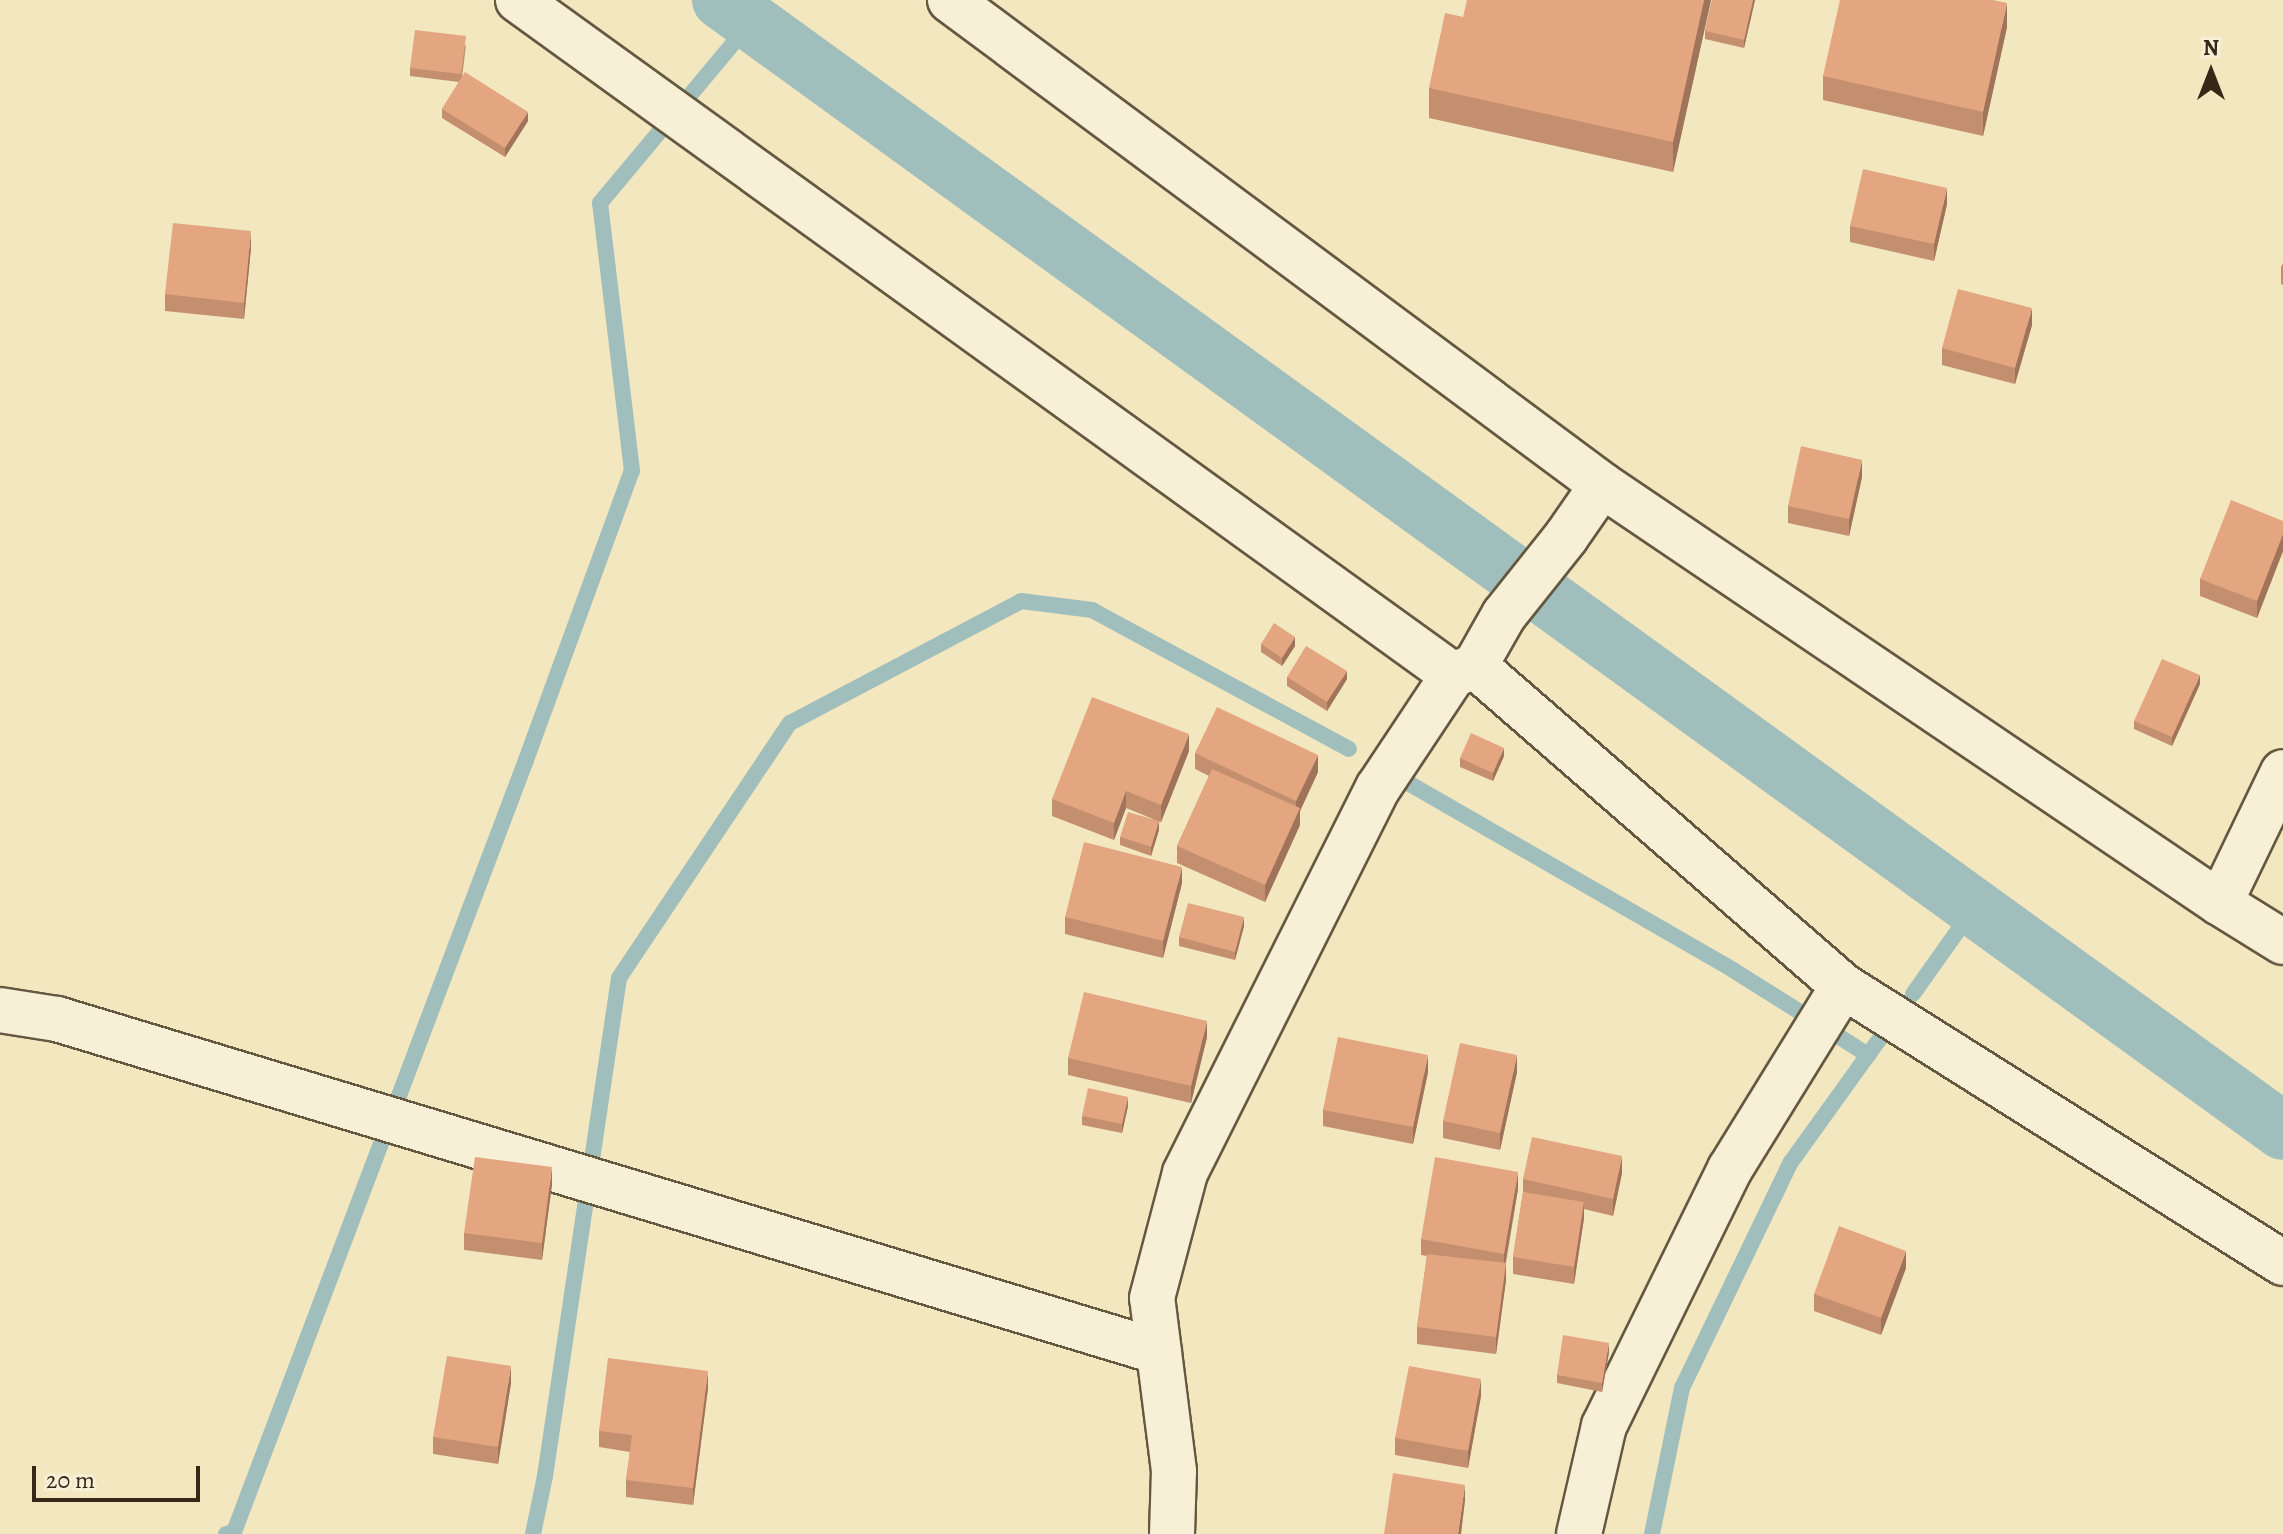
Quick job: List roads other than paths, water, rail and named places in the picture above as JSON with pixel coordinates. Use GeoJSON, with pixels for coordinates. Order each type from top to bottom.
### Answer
{"type":"FeatureCollection","features":[{"type":"Feature","properties":{"kind":"street"},"geometry":{"type":"LineString","coordinates":[[518,0],[1464,670],[1843,986],[2283,1263]]}},
{"type":"Feature","properties":{"kind":"street"},"geometry":{"type":"LineString","coordinates":[[950,0],[1602,485],[2220,903],[2283,942]]}},
{"type":"Feature","properties":{"kind":"street"},"geometry":{"type":"LineString","coordinates":[[1172,1534],[1174,1471],[1152,1298],[1185,1173],[1378,788],[1602,485]]}},
{"type":"Feature","properties":{"kind":"street"},"geometry":{"type":"LineString","coordinates":[[2220,903],[2283,772]]}},
{"type":"Feature","properties":{"kind":"street"},"geometry":{"type":"LineString","coordinates":[[1579,1534],[1604,1426],[1730,1169],[1843,986]]}},
{"type":"Feature","properties":{"kind":"street"},"geometry":{"type":"LineString","coordinates":[[0,1010],[57,1019],[1159,1352]]}},
{"type":"Feature","properties":{"kind":"waterway"},"geometry":{"type":"LineString","coordinates":[[721,0],[2283,1131]]}},
{"type":"Feature","properties":{"kind":"waterway"},"geometry":{"type":"LineString","coordinates":[[686,100],[751,22]]}},
{"type":"Feature","properties":{"kind":"waterway"},"geometry":{"type":"LineString","coordinates":[[226,1534],[234,1532],[632,471],[600,203],[667,123]]}},
{"type":"Feature","properties":{"kind":"waterway"},"geometry":{"type":"LineString","coordinates":[[533,1534],[545,1476],[619,978],[790,723],[1021,601],[1092,610],[1349,749]]}},
{"type":"Feature","properties":{"kind":"waterway"},"geometry":{"type":"LineString","coordinates":[[1403,780],[1733,970],[1800,1012]]}},
{"type":"Feature","properties":{"kind":"waterway"},"geometry":{"type":"LineString","coordinates":[[1913,994],[1974,908]]}},
{"type":"Feature","properties":{"kind":"waterway"},"geometry":{"type":"LineString","coordinates":[[1832,1032],[1868,1055],[1882,1036]]}},
{"type":"Feature","properties":{"kind":"waterway"},"geometry":{"type":"LineString","coordinates":[[1652,1534],[1682,1388],[1791,1162],[1868,1055]]}}]}
